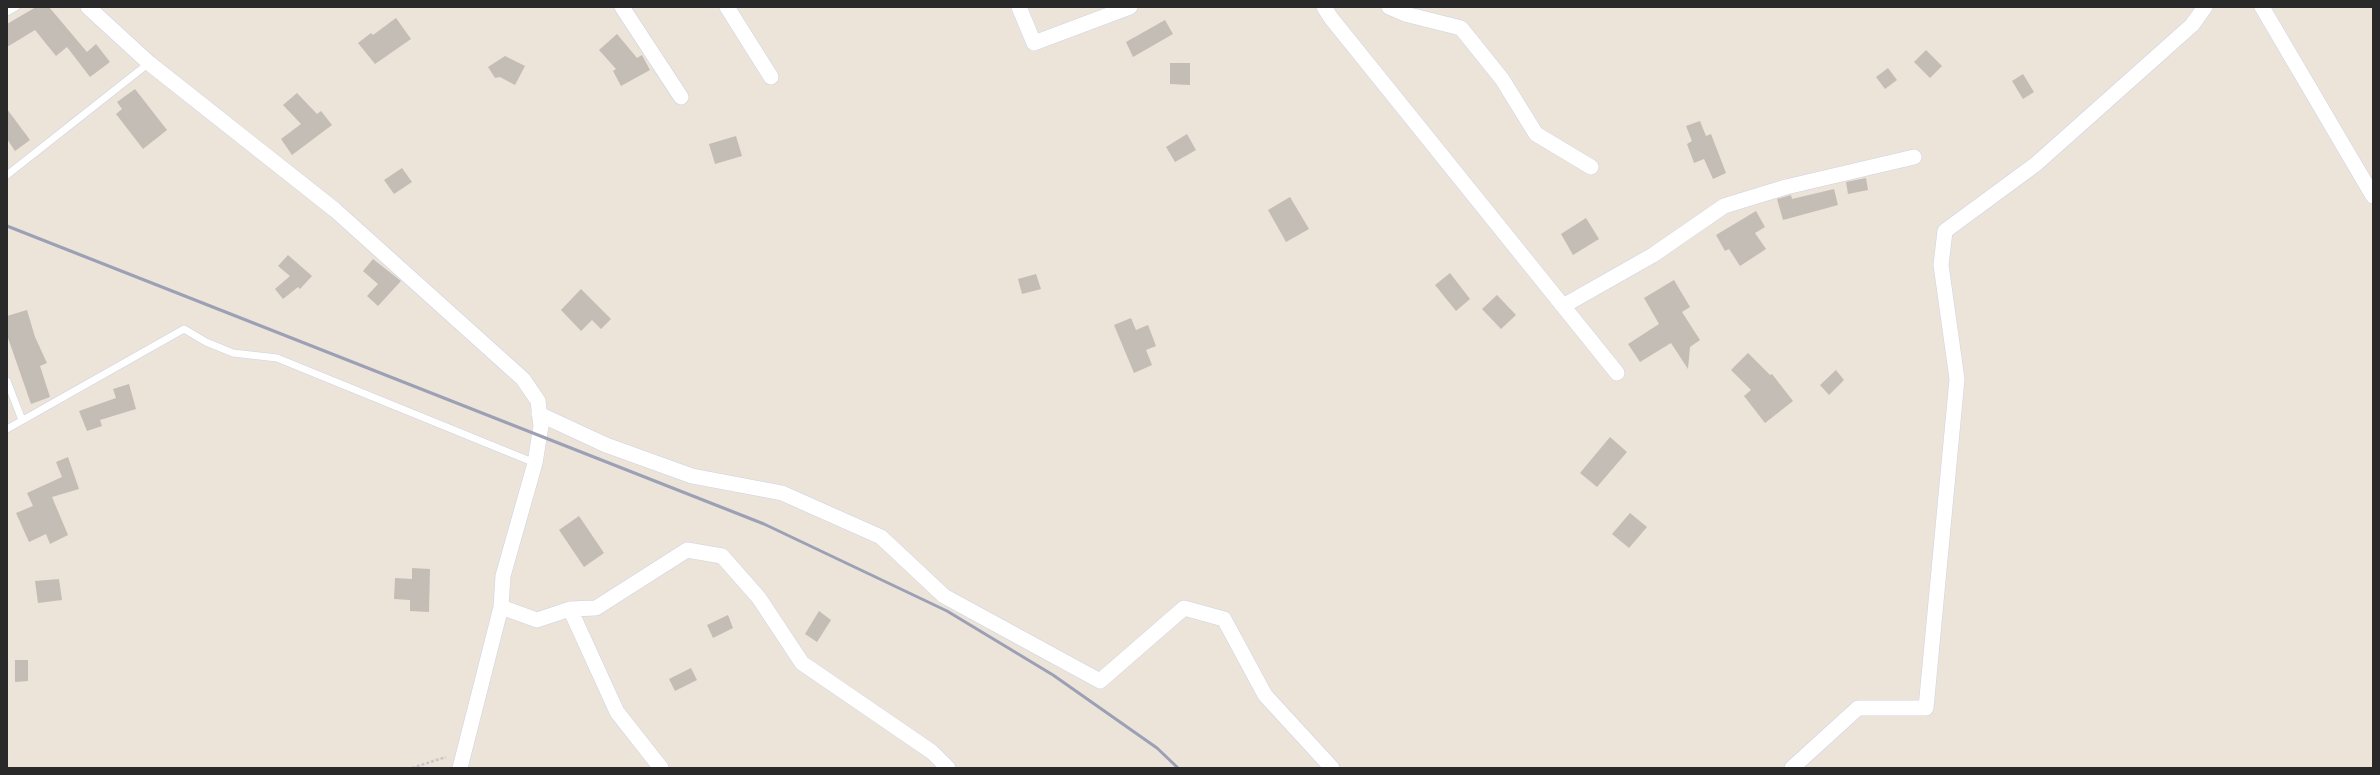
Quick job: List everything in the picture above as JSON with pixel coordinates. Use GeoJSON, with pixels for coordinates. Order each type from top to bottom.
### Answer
{"type":"FeatureCollection","features":[{"type":"Feature","properties":{"kind":"street"},"geometry":{"type":"LineString","coordinates":[[88,7],[149,63],[335,210],[523,379],[538,401],[541,426],[535,463],[502,576],[501,607],[460,768]]}},
{"type":"Feature","properties":{"kind":"street"},"geometry":{"type":"LineString","coordinates":[[622,7],[681,97]]}},
{"type":"Feature","properties":{"kind":"street"},"geometry":{"type":"LineString","coordinates":[[727,7],[771,77]]}},
{"type":"Feature","properties":{"kind":"street"},"geometry":{"type":"LineString","coordinates":[[1019,7],[1034,43],[1130,7]]}},
{"type":"Feature","properties":{"kind":"street"},"geometry":{"type":"LineString","coordinates":[[1324,7],[1336,24],[1617,373]]}},
{"type":"Feature","properties":{"kind":"street"},"geometry":{"type":"LineString","coordinates":[[1389,7],[1405,14],[1461,28],[1502,79],[1536,134],[1591,167]]}},
{"type":"Feature","properties":{"kind":"street"},"geometry":{"type":"LineString","coordinates":[[1792,768],[1858,708],[1926,708],[1958,378],[1942,265],[1945,231],[2036,164],[2192,25],[2205,7]]}},
{"type":"Feature","properties":{"kind":"street"},"geometry":{"type":"LineString","coordinates":[[2262,7],[2373,196]]}},
{"type":"Feature","properties":{"kind":"street"},"geometry":{"type":"LineString","coordinates":[[1563,306],[1653,255],[1724,206],[1786,188],[1914,158]]}},
{"type":"Feature","properties":{"kind":"street"},"geometry":{"type":"LineString","coordinates":[[539,414],[606,446],[692,476],[782,492],[881,537],[944,596],[1100,681],[1184,608],[1224,619],[1264,695],[1332,768]]}},
{"type":"Feature","properties":{"kind":"street"},"geometry":{"type":"LineString","coordinates":[[501,607],[538,620],[570,609],[596,608],[687,550],[722,556],[759,598],[802,663],[932,752],[948,768]]}},
{"type":"Feature","properties":{"kind":"street"},"geometry":{"type":"LineString","coordinates":[[570,609],[616,712],[661,768]]}},
{"type":"Feature","properties":{"kind":"lane"},"geometry":{"type":"LineString","coordinates":[[7,12],[16,7]]}},
{"type":"Feature","properties":{"kind":"lane"},"geometry":{"type":"LineString","coordinates":[[7,175],[149,63]]}},
{"type":"Feature","properties":{"kind":"lane"},"geometry":{"type":"LineString","coordinates":[[7,429],[184,329],[206,342],[233,353],[277,358],[535,463]]}},
{"type":"Feature","properties":{"kind":"lane"},"geometry":{"type":"LineString","coordinates":[[7,381],[22,420]]}},
{"type":"Feature","properties":{"kind":"path"},"geometry":{"type":"LineString","coordinates":[[412,768],[464,751]]}},
{"type":"Feature","properties":{"kind":"building"},"geometry":{"type":"Polygon","coordinates":[[[36,7],[49,7],[87,52],[96,44],[110,62],[90,77],[67,47],[56,56],[35,30],[7,47],[7,24],[36,7]]]}},
{"type":"Feature","properties":{"kind":"building"},"geometry":{"type":"Polygon","coordinates":[[[396,18],[411,39],[375,64],[358,43],[371,33],[373,35],[396,18]]]}},
{"type":"Feature","properties":{"kind":"building"},"geometry":{"type":"Polygon","coordinates":[[[1165,20],[1173,34],[1133,57],[1126,42],[1165,20]]]}},
{"type":"Feature","properties":{"kind":"building"},"geometry":{"type":"Polygon","coordinates":[[[617,34],[637,58],[642,55],[650,70],[621,86],[613,71],[616,69],[599,50],[617,34]]]}},
{"type":"Feature","properties":{"kind":"building"},"geometry":{"type":"Polygon","coordinates":[[[1926,50],[1942,66],[1930,78],[1914,62],[1926,50]]]}},
{"type":"Feature","properties":{"kind":"building"},"geometry":{"type":"Polygon","coordinates":[[[505,56],[525,66],[515,85],[500,77],[495,78],[488,67],[505,56]]]}},
{"type":"Feature","properties":{"kind":"building"},"geometry":{"type":"Polygon","coordinates":[[[1170,63],[1190,63],[1190,85],[1170,84],[1170,63]]]}},
{"type":"Feature","properties":{"kind":"building"},"geometry":{"type":"Polygon","coordinates":[[[1888,68],[1897,80],[1885,89],[1876,77],[1888,68]]]}},
{"type":"Feature","properties":{"kind":"building"},"geometry":{"type":"Polygon","coordinates":[[[2023,74],[2034,92],[2023,99],[2012,81],[2023,74]]]}},
{"type":"Feature","properties":{"kind":"building"},"geometry":{"type":"Polygon","coordinates":[[[135,89],[167,130],[143,149],[116,114],[122,109],[117,102],[135,89]]]}},
{"type":"Feature","properties":{"kind":"building"},"geometry":{"type":"Polygon","coordinates":[[[297,93],[317,114],[321,111],[332,125],[292,155],[281,139],[301,124],[283,105],[297,93]]]}},
{"type":"Feature","properties":{"kind":"building"},"geometry":{"type":"Polygon","coordinates":[[[7,109],[30,140],[15,151],[7,139],[7,109]]]}},
{"type":"Feature","properties":{"kind":"building"},"geometry":{"type":"Polygon","coordinates":[[[1700,121],[1706,136],[1711,134],[1726,173],[1713,179],[1704,159],[1694,163],[1687,144],[1692,141],[1686,126],[1700,121]]]}},
{"type":"Feature","properties":{"kind":"building"},"geometry":{"type":"Polygon","coordinates":[[[1187,134],[1196,150],[1175,162],[1166,147],[1187,134]]]}},
{"type":"Feature","properties":{"kind":"building"},"geometry":{"type":"Polygon","coordinates":[[[736,136],[742,156],[715,164],[709,144],[736,136]]]}},
{"type":"Feature","properties":{"kind":"building"},"geometry":{"type":"Polygon","coordinates":[[[402,168],[412,182],[394,194],[384,180],[402,168]]]}},
{"type":"Feature","properties":{"kind":"building"},"geometry":{"type":"Polygon","coordinates":[[[1866,178],[1868,190],[1848,194],[1846,182],[1866,178]]]}},
{"type":"Feature","properties":{"kind":"building"},"geometry":{"type":"Polygon","coordinates":[[[1834,189],[1838,205],[1783,220],[1777,199],[1791,195],[1792,199],[1834,189]]]}},
{"type":"Feature","properties":{"kind":"building"},"geometry":{"type":"Polygon","coordinates":[[[1290,197],[1309,229],[1286,242],[1268,210],[1290,197]]]}},
{"type":"Feature","properties":{"kind":"building"},"geometry":{"type":"Polygon","coordinates":[[[1756,211],[1765,227],[1755,233],[1766,249],[1740,266],[1729,249],[1725,251],[1716,235],[1756,211]]]}},
{"type":"Feature","properties":{"kind":"building"},"geometry":{"type":"Polygon","coordinates":[[[1586,218],[1599,239],[1573,255],[1561,234],[1586,218]]]}},
{"type":"Feature","properties":{"kind":"building"},"geometry":{"type":"Polygon","coordinates":[[[288,255],[312,276],[300,289],[298,287],[283,299],[275,289],[290,276],[278,266],[288,255]]]}},
{"type":"Feature","properties":{"kind":"building"},"geometry":{"type":"Polygon","coordinates":[[[373,259],[401,281],[378,306],[367,296],[378,284],[363,271],[373,259]]]}},
{"type":"Feature","properties":{"kind":"building"},"geometry":{"type":"Polygon","coordinates":[[[1450,273],[1470,299],[1456,311],[1435,285],[1450,273]]]}},
{"type":"Feature","properties":{"kind":"building"},"geometry":{"type":"Polygon","coordinates":[[[1036,274],[1041,289],[1022,294],[1018,279],[1036,274]]]}},
{"type":"Feature","properties":{"kind":"building"},"geometry":{"type":"Polygon","coordinates":[[[1674,280],[1690,307],[1682,312],[1700,340],[1690,347],[1688,369],[1671,343],[1640,362],[1628,344],[1659,324],[1644,298],[1674,280]]]}},
{"type":"Feature","properties":{"kind":"building"},"geometry":{"type":"Polygon","coordinates":[[[581,289],[611,319],[601,329],[592,320],[581,331],[561,310],[581,289]]]}},
{"type":"Feature","properties":{"kind":"building"},"geometry":{"type":"Polygon","coordinates":[[[1497,295],[1516,315],[1501,329],[1482,309],[1497,295]]]}},
{"type":"Feature","properties":{"kind":"building"},"geometry":{"type":"Polygon","coordinates":[[[27,310],[35,337],[47,363],[40,366],[50,397],[31,404],[7,335],[7,316],[27,310]]]}},
{"type":"Feature","properties":{"kind":"building"},"geometry":{"type":"Polygon","coordinates":[[[1131,318],[1136,330],[1148,325],[1156,346],[1146,350],[1152,365],[1134,373],[1114,325],[1131,318]]]}},
{"type":"Feature","properties":{"kind":"building"},"geometry":{"type":"Polygon","coordinates":[[[1748,353],[1770,375],[1772,374],[1793,401],[1765,423],[1744,396],[1751,390],[1731,370],[1748,353]]]}},
{"type":"Feature","properties":{"kind":"building"},"geometry":{"type":"Polygon","coordinates":[[[1836,370],[1844,380],[1829,395],[1820,385],[1836,370]]]}},
{"type":"Feature","properties":{"kind":"building"},"geometry":{"type":"Polygon","coordinates":[[[129,384],[136,409],[100,420],[102,426],[87,431],[79,411],[116,398],[113,389],[129,384]]]}},
{"type":"Feature","properties":{"kind":"building"},"geometry":{"type":"Polygon","coordinates":[[[1610,437],[1627,452],[1597,487],[1580,473],[1610,437]]]}},
{"type":"Feature","properties":{"kind":"building"},"geometry":{"type":"Polygon","coordinates":[[[68,457],[79,489],[52,497],[68,535],[50,544],[46,534],[29,542],[16,513],[33,506],[27,493],[62,477],[56,462],[68,457]]]}},
{"type":"Feature","properties":{"kind":"building"},"geometry":{"type":"Polygon","coordinates":[[[1630,513],[1647,527],[1629,548],[1612,534],[1630,513]]]}},
{"type":"Feature","properties":{"kind":"building"},"geometry":{"type":"Polygon","coordinates":[[[579,516],[604,553],[584,567],[559,530],[579,516]]]}},
{"type":"Feature","properties":{"kind":"building"},"geometry":{"type":"Polygon","coordinates":[[[412,568],[430,569],[429,612],[410,611],[410,600],[394,599],[395,578],[412,579],[412,568]]]}},
{"type":"Feature","properties":{"kind":"building"},"geometry":{"type":"Polygon","coordinates":[[[59,579],[62,600],[38,603],[35,581],[59,579]]]}},
{"type":"Feature","properties":{"kind":"building"},"geometry":{"type":"Polygon","coordinates":[[[819,611],[831,620],[817,642],[805,634],[819,611]]]}},
{"type":"Feature","properties":{"kind":"building"},"geometry":{"type":"Polygon","coordinates":[[[728,615],[733,628],[713,638],[707,625],[728,615]]]}},
{"type":"Feature","properties":{"kind":"building"},"geometry":{"type":"Polygon","coordinates":[[[15,660],[28,660],[28,681],[15,682],[15,660]]]}},
{"type":"Feature","properties":{"kind":"building"},"geometry":{"type":"Polygon","coordinates":[[[691,668],[697,680],[675,691],[669,679],[691,668]]]}},
{"type":"Feature","properties":{"kind":"railway"},"geometry":{"type":"LineString","coordinates":[[7,226],[764,524],[947,611],[1053,675],[1157,748],[1178,768]]}}]}
